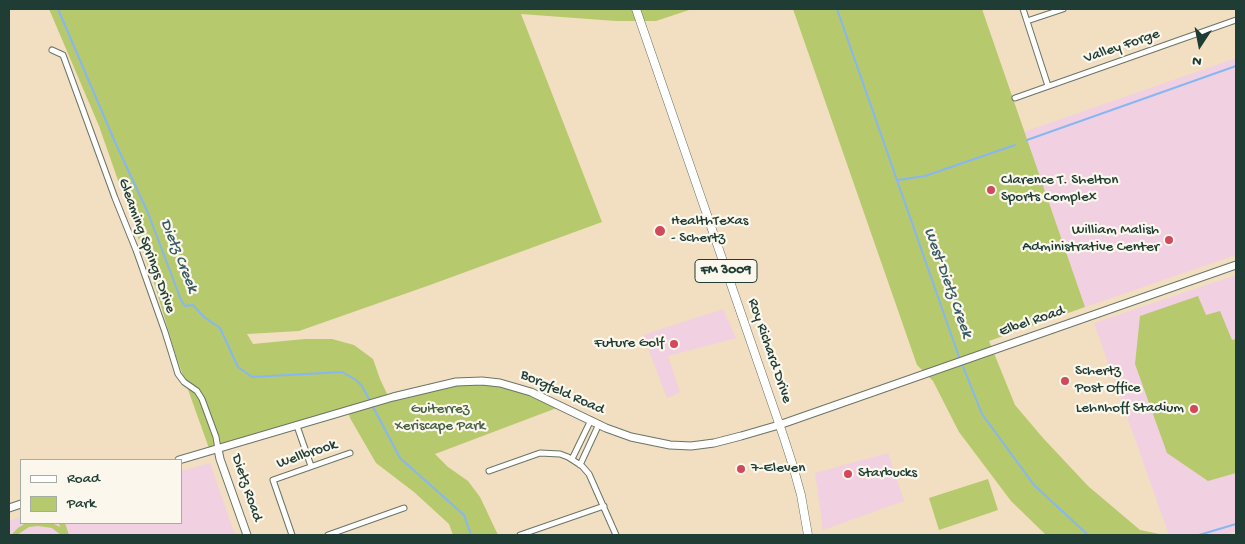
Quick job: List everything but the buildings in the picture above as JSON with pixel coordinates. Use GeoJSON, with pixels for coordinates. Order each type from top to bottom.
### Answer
{"type":"FeatureCollection","features":[{"type":"Feature","properties":{"kind":"main road","name":"Roy Richard Drive"},"geometry":{"type":"LineString","coordinates":[[636,9],[793,466],[801,495],[808,535]]}},
{"type":"Feature","properties":{"kind":"street"},"geometry":{"type":"LineString","coordinates":[[1023,9],[1048,86]]}},
{"type":"Feature","properties":{"kind":"street"},"geometry":{"type":"LineString","coordinates":[[1027,21],[1063,9]]}},
{"type":"Feature","properties":{"kind":"street","name":"Valley Forge"},"geometry":{"type":"LineString","coordinates":[[1015,98],[1236,20]]}},
{"type":"Feature","properties":{"kind":"street","name":"Gleaming Springs Drive"},"geometry":{"type":"LineString","coordinates":[[52,50],[63,55],[136,250],[178,374],[184,382],[197,391],[202,399],[216,437],[218,449]]}},
{"type":"Feature","properties":{"kind":"street","name":"Elbel Road"},"geometry":{"type":"LineString","coordinates":[[779,424],[1236,265]]}},
{"type":"Feature","properties":{"kind":"street","name":"Borgfeld Road"},"geometry":{"type":"LineString","coordinates":[[182,459],[386,399],[456,382],[482,381],[514,386],[631,437],[662,444],[691,446],[726,441],[779,424]]}},
{"type":"Feature","properties":{"kind":"street"},"geometry":{"type":"LineString","coordinates":[[573,460],[591,420]]}},
{"type":"Feature","properties":{"kind":"street"},"geometry":{"type":"LineString","coordinates":[[580,465],[599,424]]}},
{"type":"Feature","properties":{"kind":"street"},"geometry":{"type":"LineString","coordinates":[[297,426],[311,466]]}},
{"type":"Feature","properties":{"kind":"street","name":"Dietz Road"},"geometry":{"type":"LineString","coordinates":[[218,449],[247,535]]}},
{"type":"Feature","properties":{"kind":"street","name":"Wellbrook"},"geometry":{"type":"LineString","coordinates":[[292,535],[273,480],[350,453]]}},
{"type":"Feature","properties":{"kind":"street"},"geometry":{"type":"LineString","coordinates":[[489,471],[540,453],[560,454],[573,460],[589,474],[616,535]]}},
{"type":"Feature","properties":{"kind":"street"},"geometry":{"type":"LineString","coordinates":[[520,535],[604,506]]}},
{"type":"Feature","properties":{"kind":"street"},"geometry":{"type":"LineString","coordinates":[[328,535],[404,508]]}},
{"type":"Feature","properties":{"kind":"shaded area"},"geometry":{"type":"Polygon","coordinates":[[[1236,58],[1236,255],[1085,307],[1024,132],[1236,58]]]}},
{"type":"Feature","properties":{"kind":"shaded area"},"geometry":{"type":"Polygon","coordinates":[[[1236,275],[1236,531],[1224,535],[1169,535],[1094,323],[1236,275]]]}},
{"type":"Feature","properties":{"kind":"shaded area"},"geometry":{"type":"Polygon","coordinates":[[[723,309],[736,338],[668,356],[680,392],[667,398],[643,335],[723,309]]]}},
{"type":"Feature","properties":{"kind":"shaded area"},"geometry":{"type":"Polygon","coordinates":[[[888,453],[904,501],[823,530],[815,473],[888,453]]]}},
{"type":"Feature","properties":{"kind":"shaded area"},"geometry":{"type":"Polygon","coordinates":[[[210,463],[235,535],[9,535],[9,521],[20,517],[20,524],[182,524],[182,471],[210,463]]]}},
{"type":"Feature","properties":{"kind":"green space","name":"Guiterrez Xeriscape Park"},"geometry":{"type":"Polygon","coordinates":[[[49,9],[692,9],[656,21],[616,21],[521,14],[602,222],[299,331],[247,334],[253,344],[305,339],[332,339],[354,345],[373,359],[389,398],[441,385],[494,382],[562,406],[435,454],[448,467],[468,481],[480,497],[498,535],[453,535],[449,524],[414,492],[376,463],[350,418],[348,411],[210,451],[99,126],[49,9]]]}},
{"type":"Feature","properties":{"kind":"green space"},"geometry":{"type":"Polygon","coordinates":[[[793,9],[982,9],[1085,307],[989,341],[1015,405],[1043,438],[1088,486],[1140,530],[1164,535],[1046,535],[1011,501],[959,432],[933,381],[917,365],[793,9]]]}},
{"type":"Feature","properties":{"kind":"green space","name":"Lehnhoff Stadium"},"geometry":{"type":"Polygon","coordinates":[[[1198,296],[1206,315],[1220,311],[1232,340],[1236,339],[1236,473],[1208,481],[1167,453],[1135,364],[1140,316],[1198,296]]]}},
{"type":"Feature","properties":{"kind":"green space"},"geometry":{"type":"Polygon","coordinates":[[[988,479],[998,510],[939,530],[929,498],[988,479]]]}},
{"type":"Feature","properties":{"kind":"green space"},"geometry":{"type":"Polygon","coordinates":[[[24,524],[54,524],[60,527],[59,524],[65,524],[69,535],[61,535],[52,528],[38,526],[29,527],[17,535],[11,535],[24,524]]]}},
{"type":"Feature","properties":{"kind":"waterway","name":"Dietz Creek"},"geometry":{"type":"LineString","coordinates":[[58,9],[115,142],[148,213],[185,306],[193,305],[204,317],[220,328],[238,367],[252,377],[342,372],[356,380],[362,386],[400,458],[464,515],[471,535]]}},
{"type":"Feature","properties":{"kind":"waterway","name":"West Dietz Creek"},"geometry":{"type":"LineString","coordinates":[[837,9],[958,354],[982,414],[1034,485],[1088,535]]}},
{"type":"Feature","properties":{"kind":"waterway"},"geometry":{"type":"LineString","coordinates":[[1027,140],[1236,66]]}},
{"type":"Feature","properties":{"kind":"waterway"},"geometry":{"type":"LineString","coordinates":[[898,180],[925,176],[1015,145]]}},
{"type":"Feature","properties":{"kind":"waterway"},"geometry":{"type":"LineString","coordinates":[[1199,535],[1236,524]]}},
{"type":"Feature","properties":{"kind":"place","name":"Clarence T. Shelton Sports Complex"},"geometry":{"type":"Point","coordinates":[991,190]}},
{"type":"Feature","properties":{"kind":"place","name":"HealthTexas - Schertz"},"geometry":{"type":"Point","coordinates":[660,231]}},
{"type":"Feature","properties":{"kind":"place","name":"William Malish Administrative Center"},"geometry":{"type":"Point","coordinates":[1169,240]}},
{"type":"Feature","properties":{"kind":"place","name":"Future Golf"},"geometry":{"type":"Point","coordinates":[674,344]}},
{"type":"Feature","properties":{"kind":"place","name":"Schertz Post Office"},"geometry":{"type":"Point","coordinates":[1065,381]}},
{"type":"Feature","properties":{"kind":"place","name":"Lehnhoff Stadium"},"geometry":{"type":"Point","coordinates":[1194,409]}},
{"type":"Feature","properties":{"kind":"place","name":"7-Eleven"},"geometry":{"type":"Point","coordinates":[741,469]}},
{"type":"Feature","properties":{"kind":"place","name":"Starbucks"},"geometry":{"type":"Point","coordinates":[848,474]}}]}
